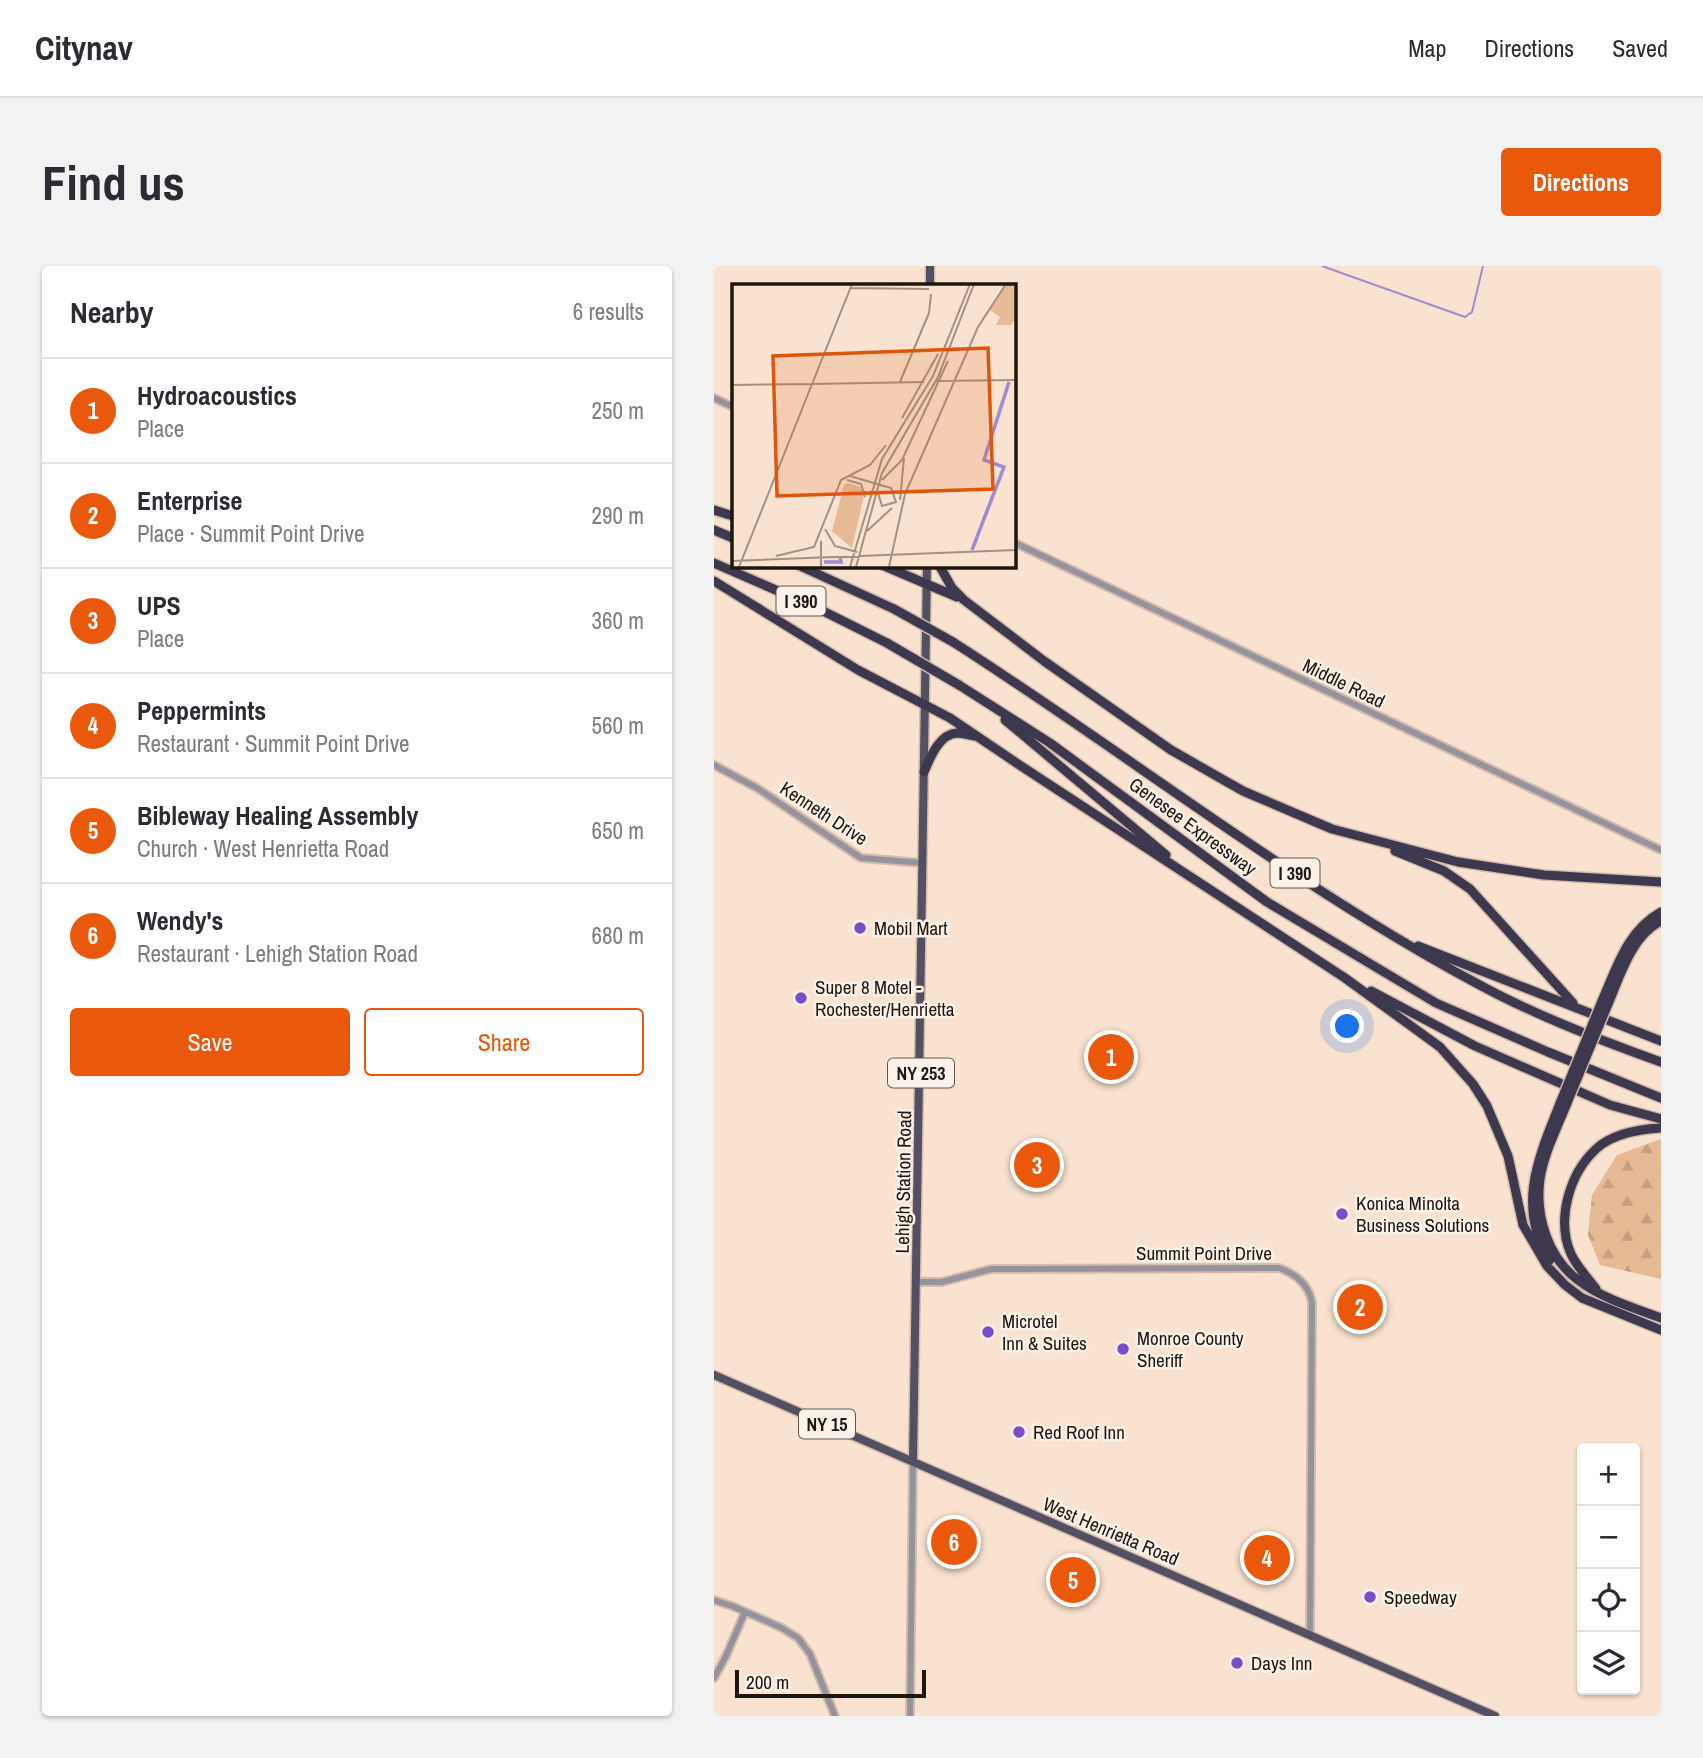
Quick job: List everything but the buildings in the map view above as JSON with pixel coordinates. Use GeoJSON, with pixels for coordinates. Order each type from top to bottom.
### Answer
{"type":"FeatureCollection","features":[{"type":"Feature","properties":{"kind":"highway"},"geometry":{"type":"LineString","coordinates":[[714,510],[732,516]]}},
{"type":"Feature","properties":{"kind":"highway"},"geometry":{"type":"LineString","coordinates":[[714,530],[732,538]]}},
{"type":"Feature","properties":{"kind":"highway","name":"Genesee Expressway"},"geometry":{"type":"LineString","coordinates":[[714,563],[817,608],[887,643],[959,685],[1050,743],[1267,902],[1436,1003],[1661,1098]]}},
{"type":"Feature","properties":{"kind":"highway","name":"Genesee Expressway"},"geometry":{"type":"LineString","coordinates":[[802,567],[894,609],[953,642],[1031,691],[1207,816],[1390,936],[1489,990],[1661,1062]]}},
{"type":"Feature","properties":{"kind":"highway"},"geometry":{"type":"LineString","coordinates":[[888,567],[964,600]]}},
{"type":"Feature","properties":{"kind":"highway"},"geometry":{"type":"LineString","coordinates":[[940,567],[964,600],[1114,712],[1242,792],[1332,829],[1458,862],[1544,874],[1661,882]]}},
{"type":"Feature","properties":{"kind":"highway"},"geometry":{"type":"LineString","coordinates":[[714,581],[858,670],[938,710],[1345,978],[1440,1047],[1473,1084],[1487,1106],[1508,1156],[1523,1225],[1547,1266],[1582,1298],[1661,1330]]}},
{"type":"Feature","properties":{"kind":"highway"},"geometry":{"type":"LineString","coordinates":[[982,701],[1198,882]]}},
{"type":"Feature","properties":{"kind":"highway"},"geometry":{"type":"LineString","coordinates":[[924,772],[939,743],[948,736],[957,733],[979,737]]}},
{"type":"Feature","properties":{"kind":"highway"},"geometry":{"type":"LineString","coordinates":[[1368,840],[1444,871],[1470,889],[1576,1007]]}},
{"type":"Feature","properties":{"kind":"highway"},"geometry":{"type":"LineString","coordinates":[[1602,1308],[1567,1282],[1545,1253],[1533,1217],[1533,1177],[1627,944],[1648,919],[1661,912]]}},
{"type":"Feature","properties":{"kind":"highway"},"geometry":{"type":"LineString","coordinates":[[1605,1003],[1632,950],[1643,934],[1661,920]]}},
{"type":"Feature","properties":{"kind":"highway"},"geometry":{"type":"LineString","coordinates":[[1390,936],[1661,1041]]}},
{"type":"Feature","properties":{"kind":"highway"},"geometry":{"type":"LineString","coordinates":[[1345,978],[1475,1046],[1610,1105],[1661,1119]]}},
{"type":"Feature","properties":{"kind":"highway"},"geometry":{"type":"LineString","coordinates":[[1564,1102],[1540,1178],[1540,1215],[1551,1250],[1577,1280],[1600,1293],[1661,1318]]}},
{"type":"Feature","properties":{"kind":"highway"},"geometry":{"type":"LineString","coordinates":[[1600,1293],[1571,1254],[1565,1219],[1572,1185],[1581,1167],[1596,1149],[1622,1135],[1661,1128]]}},
{"type":"Feature","properties":{"kind":"main road"},"geometry":{"type":"LineString","coordinates":[[930,266],[930,284]]}},
{"type":"Feature","properties":{"kind":"main road","name":"Lehigh Station Road"},"geometry":{"type":"LineString","coordinates":[[913,1461],[927,567]]}},
{"type":"Feature","properties":{"kind":"main road","name":"West Henrietta Road"},"geometry":{"type":"LineString","coordinates":[[714,1375],[1495,1716]]}},
{"type":"Feature","properties":{"kind":"street"},"geometry":{"type":"LineString","coordinates":[[714,398],[732,407]]}},
{"type":"Feature","properties":{"kind":"street","name":"Middle Road"},"geometry":{"type":"LineString","coordinates":[[1015,543],[1661,850]]}},
{"type":"Feature","properties":{"kind":"street","name":"Kenneth Drive"},"geometry":{"type":"LineString","coordinates":[[714,765],[757,788],[861,858],[923,863]]}},
{"type":"Feature","properties":{"kind":"street","name":"Summit Point Drive"},"geometry":{"type":"LineString","coordinates":[[917,1282],[942,1282],[992,1269],[1160,1268],[1279,1268],[1300,1280],[1312,1303],[1310,1634]]}},
{"type":"Feature","properties":{"kind":"street","name":"Lehigh Station Road"},"geometry":{"type":"LineString","coordinates":[[910,1716],[913,1461]]}},
{"type":"Feature","properties":{"kind":"street"},"geometry":{"type":"LineString","coordinates":[[714,1600],[791,1633],[804,1645],[835,1716]]}},
{"type":"Feature","properties":{"kind":"street"},"geometry":{"type":"LineString","coordinates":[[714,1678],[745,1612]]}},
{"type":"Feature","properties":{"kind":"green space"},"geometry":{"type":"Polygon","coordinates":[[[1661,1139],[1661,1279],[1600,1265],[1588,1235],[1592,1195],[1617,1155],[1661,1139]]]}},
{"type":"Feature","properties":{"kind":"waterway"},"geometry":{"type":"LineString","coordinates":[[1322,266],[1465,317],[1472,312],[1483,266]]}},
{"type":"Feature","properties":{"kind":"place","name":"Mobil Mart"},"geometry":{"type":"Point","coordinates":[860,928]}},
{"type":"Feature","properties":{"kind":"place","name":"Super 8 Motel - Rochester/Henrietta"},"geometry":{"type":"Point","coordinates":[801,998]}},
{"type":"Feature","properties":{"kind":"place","name":"Hydroacoustics"},"geometry":{"type":"Point","coordinates":[1111,1057]}},
{"type":"Feature","properties":{"kind":"place","name":"UPS"},"geometry":{"type":"Point","coordinates":[1037,1165]}},
{"type":"Feature","properties":{"kind":"place","name":"Konica Minolta Business Solutions"},"geometry":{"type":"Point","coordinates":[1342,1214]}},
{"type":"Feature","properties":{"kind":"place","name":"Enterprise"},"geometry":{"type":"Point","coordinates":[1360,1307]}},
{"type":"Feature","properties":{"kind":"place","name":"Microtel Inn & Suites"},"geometry":{"type":"Point","coordinates":[988,1332]}},
{"type":"Feature","properties":{"kind":"place","name":"Monroe County Sheriff"},"geometry":{"type":"Point","coordinates":[1123,1349]}},
{"type":"Feature","properties":{"kind":"place","name":"Red Roof Inn"},"geometry":{"type":"Point","coordinates":[1019,1432]}},
{"type":"Feature","properties":{"kind":"place","name":"Wendy's"},"geometry":{"type":"Point","coordinates":[954,1542]}},
{"type":"Feature","properties":{"kind":"place","name":"Peppermints"},"geometry":{"type":"Point","coordinates":[1267,1558]}},
{"type":"Feature","properties":{"kind":"place","name":"Bibleway Healing Assembly"},"geometry":{"type":"Point","coordinates":[1073,1580]}},
{"type":"Feature","properties":{"kind":"place","name":"Speedway"},"geometry":{"type":"Point","coordinates":[1370,1597]}},
{"type":"Feature","properties":{"kind":"place","name":"Days Inn"},"geometry":{"type":"Point","coordinates":[1237,1663]}}]}
